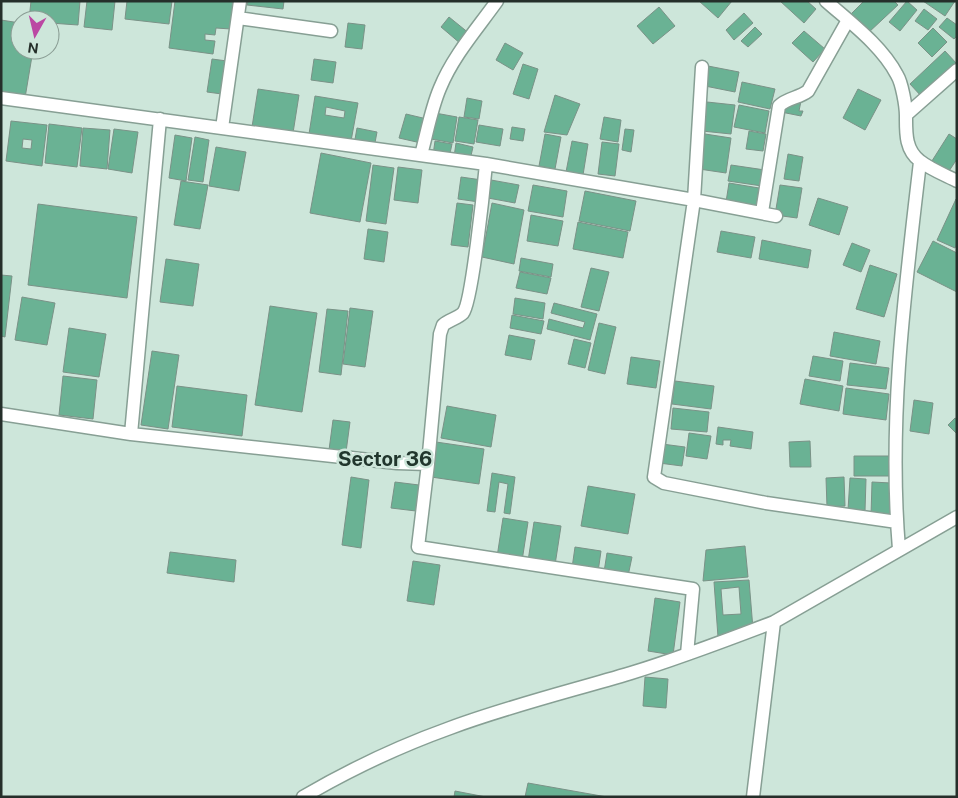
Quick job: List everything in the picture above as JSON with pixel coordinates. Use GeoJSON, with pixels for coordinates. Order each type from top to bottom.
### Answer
{"type":"FeatureCollection","features":[{"type":"Feature","properties":{"kind":"street"},"geometry":{"type":"LineString","coordinates":[[222,128],[240,1]]}},
{"type":"Feature","properties":{"kind":"street"},"geometry":{"type":"LineString","coordinates":[[421,155],[440,89],[448,71],[459,52],[497,1]]}},
{"type":"Feature","properties":{"kind":"street"},"geometry":{"type":"LineString","coordinates":[[826,1],[878,50],[900,80],[906,115],[908,146],[912,154],[920,162],[957,181]]}},
{"type":"Feature","properties":{"kind":"street"},"geometry":{"type":"LineString","coordinates":[[238,18],[331,31]]}},
{"type":"Feature","properties":{"kind":"street"},"geometry":{"type":"LineString","coordinates":[[762,212],[779,106],[784,101],[808,91],[848,20]]}},
{"type":"Feature","properties":{"kind":"street"},"geometry":{"type":"LineString","coordinates":[[702,67],[694,200],[654,477],[664,483],[751,501],[897,522]]}},
{"type":"Feature","properties":{"kind":"street"},"geometry":{"type":"LineString","coordinates":[[906,115],[957,70]]}},
{"type":"Feature","properties":{"kind":"street"},"geometry":{"type":"LineString","coordinates":[[1,98],[486,164],[776,216]]}},
{"type":"Feature","properties":{"kind":"street"},"geometry":{"type":"LineString","coordinates":[[131,434],[160,119]]}},
{"type":"Feature","properties":{"kind":"street"},"geometry":{"type":"LineString","coordinates":[[899,548],[897,522],[898,367],[920,162]]}},
{"type":"Feature","properties":{"kind":"street"},"geometry":{"type":"LineString","coordinates":[[486,164],[466,307],[462,313],[443,324],[440,334],[418,547],[693,589],[687,654]]}},
{"type":"Feature","properties":{"kind":"street"},"geometry":{"type":"LineString","coordinates":[[1,414],[131,434],[397,463],[428,464]]}},
{"type":"Feature","properties":{"kind":"street"},"geometry":{"type":"LineString","coordinates":[[303,797],[360,767],[449,728],[518,704],[633,672],[774,622],[899,548],[957,517]]}},
{"type":"Feature","properties":{"kind":"street"},"geometry":{"type":"LineString","coordinates":[[753,797],[774,622]]}},
{"type":"Feature","properties":{"kind":"building"},"geometry":{"type":"Polygon","coordinates":[[[31,1],[80,1],[78,25],[60,24],[60,10],[30,10],[31,1]]]}},
{"type":"Feature","properties":{"kind":"building"},"geometry":{"type":"Polygon","coordinates":[[[87,1],[115,1],[112,30],[84,27],[87,1]]]}},
{"type":"Feature","properties":{"kind":"building"},"geometry":{"type":"Polygon","coordinates":[[[127,1],[172,1],[169,24],[125,19],[127,1]]]}},
{"type":"Feature","properties":{"kind":"building"},"geometry":{"type":"Polygon","coordinates":[[[175,1],[235,1],[231,29],[216,28],[215,35],[205,34],[205,40],[215,41],[213,54],[169,48],[175,1]]]}},
{"type":"Feature","properties":{"kind":"building"},"geometry":{"type":"Polygon","coordinates":[[[248,1],[284,1],[283,9],[247,5],[248,1]]]}},
{"type":"Feature","properties":{"kind":"building"},"geometry":{"type":"Polygon","coordinates":[[[699,1],[732,1],[718,18],[699,1]]]}},
{"type":"Feature","properties":{"kind":"building"},"geometry":{"type":"Polygon","coordinates":[[[780,1],[807,1],[816,9],[804,23],[780,1]]]}},
{"type":"Feature","properties":{"kind":"building"},"geometry":{"type":"Polygon","coordinates":[[[864,1],[894,1],[898,5],[868,33],[850,15],[864,1]]]}},
{"type":"Feature","properties":{"kind":"building"},"geometry":{"type":"Polygon","coordinates":[[[907,1],[917,10],[900,31],[889,22],[907,1]]]}},
{"type":"Feature","properties":{"kind":"building"},"geometry":{"type":"Polygon","coordinates":[[[923,1],[955,1],[945,16],[923,1]]]}},
{"type":"Feature","properties":{"kind":"building"},"geometry":{"type":"Polygon","coordinates":[[[659,7],[675,26],[653,44],[637,26],[659,7]]]}},
{"type":"Feature","properties":{"kind":"building"},"geometry":{"type":"Polygon","coordinates":[[[924,9],[937,19],[928,30],[915,21],[924,9]]]}},
{"type":"Feature","properties":{"kind":"building"},"geometry":{"type":"Polygon","coordinates":[[[744,13],[753,23],[734,40],[726,30],[744,13]]]}},
{"type":"Feature","properties":{"kind":"building"},"geometry":{"type":"Polygon","coordinates":[[[449,17],[470,34],[461,44],[441,27],[449,17]]]}},
{"type":"Feature","properties":{"kind":"building"},"geometry":{"type":"Polygon","coordinates":[[[947,18],[957,25],[957,36],[954,39],[939,27],[947,18]]]}},
{"type":"Feature","properties":{"kind":"building"},"geometry":{"type":"Polygon","coordinates":[[[1,20],[10,21],[10,60],[31,60],[25,98],[1,94],[1,20]]]}},
{"type":"Feature","properties":{"kind":"building"},"geometry":{"type":"Polygon","coordinates":[[[348,23],[365,25],[362,49],[345,47],[348,23]]]}},
{"type":"Feature","properties":{"kind":"building"},"geometry":{"type":"Polygon","coordinates":[[[755,27],[762,34],[748,47],[741,41],[755,27]]]}},
{"type":"Feature","properties":{"kind":"building"},"geometry":{"type":"Polygon","coordinates":[[[933,28],[947,42],[932,57],[918,43],[933,28]]]}},
{"type":"Feature","properties":{"kind":"building"},"geometry":{"type":"Polygon","coordinates":[[[804,31],[825,49],[813,62],[792,43],[804,31]]]}},
{"type":"Feature","properties":{"kind":"building"},"geometry":{"type":"Polygon","coordinates":[[[505,43],[523,53],[513,70],[496,60],[505,43]]]}},
{"type":"Feature","properties":{"kind":"building"},"geometry":{"type":"Polygon","coordinates":[[[945,51],[957,64],[922,97],[910,84],[945,51]]]}},
{"type":"Feature","properties":{"kind":"building"},"geometry":{"type":"Polygon","coordinates":[[[212,59],[227,61],[222,94],[207,92],[212,59]]]}},
{"type":"Feature","properties":{"kind":"building"},"geometry":{"type":"Polygon","coordinates":[[[314,59],[336,62],[333,83],[311,80],[314,59]]]}},
{"type":"Feature","properties":{"kind":"building"},"geometry":{"type":"Polygon","coordinates":[[[523,64],[538,69],[529,99],[513,94],[523,64]]]}},
{"type":"Feature","properties":{"kind":"building"},"geometry":{"type":"Polygon","coordinates":[[[708,66],[739,72],[735,92],[705,86],[708,66]]]}},
{"type":"Feature","properties":{"kind":"building"},"geometry":{"type":"Polygon","coordinates":[[[742,82],[775,89],[770,109],[738,102],[742,82]]]}},
{"type":"Feature","properties":{"kind":"building"},"geometry":{"type":"Polygon","coordinates":[[[258,89],[299,95],[293,133],[252,127],[258,89]]]}},
{"type":"Feature","properties":{"kind":"building"},"geometry":{"type":"Polygon","coordinates":[[[858,89],[881,100],[865,130],[843,118],[858,89]]]}},
{"type":"Feature","properties":{"kind":"building"},"geometry":{"type":"Polygon","coordinates":[[[555,95],[580,104],[567,135],[544,132],[555,95]]]}},
{"type":"Feature","properties":{"kind":"building"},"geometry":{"type":"Polygon","coordinates":[[[315,96],[358,103],[351,141],[309,134],[315,96]],[[326,107],[325,115],[344,118],[345,111],[326,107]]]}},
{"type":"Feature","properties":{"kind":"building"},"geometry":{"type":"Polygon","coordinates":[[[467,98],[482,101],[479,119],[464,117],[467,98]]]}},
{"type":"Feature","properties":{"kind":"building"},"geometry":{"type":"Polygon","coordinates":[[[801,101],[799,111],[803,111],[801,116],[781,112],[783,104],[801,101]]]}},
{"type":"Feature","properties":{"kind":"building"},"geometry":{"type":"Polygon","coordinates":[[[707,102],[735,105],[731,134],[702,131],[707,102]]]}},
{"type":"Feature","properties":{"kind":"building"},"geometry":{"type":"Polygon","coordinates":[[[739,105],[769,111],[765,133],[734,127],[739,105]]]}},
{"type":"Feature","properties":{"kind":"building"},"geometry":{"type":"Polygon","coordinates":[[[435,113],[457,117],[453,143],[431,139],[435,113]]]}},
{"type":"Feature","properties":{"kind":"building"},"geometry":{"type":"Polygon","coordinates":[[[406,114],[427,119],[421,143],[399,138],[406,114]]]}},
{"type":"Feature","properties":{"kind":"building"},"geometry":{"type":"Polygon","coordinates":[[[459,117],[478,120],[474,144],[455,141],[459,117]]]}},
{"type":"Feature","properties":{"kind":"building"},"geometry":{"type":"Polygon","coordinates":[[[604,117],[621,120],[618,142],[600,139],[604,117]]]}},
{"type":"Feature","properties":{"kind":"building"},"geometry":{"type":"Polygon","coordinates":[[[11,121],[47,125],[42,166],[6,161],[11,121]],[[23,139],[22,148],[31,149],[32,140],[23,139]]]}},
{"type":"Feature","properties":{"kind":"building"},"geometry":{"type":"Polygon","coordinates":[[[49,124],[82,128],[77,167],[45,163],[49,124]]]}},
{"type":"Feature","properties":{"kind":"building"},"geometry":{"type":"Polygon","coordinates":[[[479,125],[503,129],[500,146],[476,142],[479,125]]]}},
{"type":"Feature","properties":{"kind":"building"},"geometry":{"type":"Polygon","coordinates":[[[512,127],[525,129],[523,141],[510,139],[512,127]]]}},
{"type":"Feature","properties":{"kind":"building"},"geometry":{"type":"Polygon","coordinates":[[[83,128],[110,130],[107,169],[80,166],[83,128]]]}},
{"type":"Feature","properties":{"kind":"building"},"geometry":{"type":"Polygon","coordinates":[[[357,128],[377,132],[374,148],[354,145],[357,128]]]}},
{"type":"Feature","properties":{"kind":"building"},"geometry":{"type":"Polygon","coordinates":[[[114,129],[138,132],[132,173],[108,169],[114,129]]]}},
{"type":"Feature","properties":{"kind":"building"},"geometry":{"type":"Polygon","coordinates":[[[625,129],[634,130],[631,152],[622,150],[625,129]]]}},
{"type":"Feature","properties":{"kind":"building"},"geometry":{"type":"Polygon","coordinates":[[[749,131],[766,134],[763,151],[746,149],[749,131]]]}},
{"type":"Feature","properties":{"kind":"building"},"geometry":{"type":"Polygon","coordinates":[[[545,134],[561,137],[555,169],[539,166],[545,134]]]}},
{"type":"Feature","properties":{"kind":"building"},"geometry":{"type":"Polygon","coordinates":[[[705,134],[731,138],[726,173],[699,169],[705,134]]]}},
{"type":"Feature","properties":{"kind":"building"},"geometry":{"type":"Polygon","coordinates":[[[949,134],[957,139],[957,159],[947,174],[930,164],[949,134]]]}},
{"type":"Feature","properties":{"kind":"building"},"geometry":{"type":"Polygon","coordinates":[[[175,135],[192,138],[186,181],[169,178],[175,135]]]}},
{"type":"Feature","properties":{"kind":"building"},"geometry":{"type":"Polygon","coordinates":[[[195,137],[209,140],[203,182],[188,180],[195,137]]]}},
{"type":"Feature","properties":{"kind":"building"},"geometry":{"type":"Polygon","coordinates":[[[435,141],[452,144],[449,158],[433,155],[435,141]]]}},
{"type":"Feature","properties":{"kind":"building"},"geometry":{"type":"Polygon","coordinates":[[[572,141],[588,144],[583,175],[566,172],[572,141]]]}},
{"type":"Feature","properties":{"kind":"building"},"geometry":{"type":"Polygon","coordinates":[[[602,142],[619,144],[615,176],[598,174],[602,142]]]}},
{"type":"Feature","properties":{"kind":"building"},"geometry":{"type":"Polygon","coordinates":[[[456,143],[473,147],[470,160],[454,157],[456,143]]]}},
{"type":"Feature","properties":{"kind":"building"},"geometry":{"type":"Polygon","coordinates":[[[216,147],[246,152],[239,191],[209,186],[216,147]]]}},
{"type":"Feature","properties":{"kind":"building"},"geometry":{"type":"Polygon","coordinates":[[[321,153],[371,163],[360,222],[310,213],[321,153]]]}},
{"type":"Feature","properties":{"kind":"building"},"geometry":{"type":"Polygon","coordinates":[[[788,154],[803,157],[799,181],[784,179],[788,154]]]}},
{"type":"Feature","properties":{"kind":"building"},"geometry":{"type":"Polygon","coordinates":[[[373,165],[394,168],[386,224],[366,221],[373,165]]]}},
{"type":"Feature","properties":{"kind":"building"},"geometry":{"type":"Polygon","coordinates":[[[731,165],[765,170],[762,186],[728,181],[731,165]]]}},
{"type":"Feature","properties":{"kind":"building"},"geometry":{"type":"Polygon","coordinates":[[[398,167],[422,170],[418,203],[394,200],[398,167]]]}},
{"type":"Feature","properties":{"kind":"building"},"geometry":{"type":"Polygon","coordinates":[[[461,177],[482,180],[479,202],[458,199],[461,177]]]}},
{"type":"Feature","properties":{"kind":"building"},"geometry":{"type":"Polygon","coordinates":[[[491,180],[519,185],[515,203],[488,198],[491,180]]]}},
{"type":"Feature","properties":{"kind":"building"},"geometry":{"type":"Polygon","coordinates":[[[181,181],[208,185],[200,229],[174,225],[181,181]]]}},
{"type":"Feature","properties":{"kind":"building"},"geometry":{"type":"Polygon","coordinates":[[[729,183],[759,188],[756,207],[726,202],[729,183]]]}},
{"type":"Feature","properties":{"kind":"building"},"geometry":{"type":"Polygon","coordinates":[[[533,185],[567,191],[563,217],[528,211],[533,185]]]}},
{"type":"Feature","properties":{"kind":"building"},"geometry":{"type":"Polygon","coordinates":[[[780,185],[802,188],[797,218],[775,215],[780,185]]]}},
{"type":"Feature","properties":{"kind":"building"},"geometry":{"type":"Polygon","coordinates":[[[585,191],[636,201],[630,231],[579,221],[585,191]]]}},
{"type":"Feature","properties":{"kind":"building"},"geometry":{"type":"Polygon","coordinates":[[[818,198],[848,207],[839,235],[809,225],[818,198]]]}},
{"type":"Feature","properties":{"kind":"building"},"geometry":{"type":"Polygon","coordinates":[[[956,199],[957,243],[955,248],[937,240],[956,199]]]}},
{"type":"Feature","properties":{"kind":"building"},"geometry":{"type":"Polygon","coordinates":[[[457,203],[473,205],[468,247],[451,245],[457,203]]]}},
{"type":"Feature","properties":{"kind":"building"},"geometry":{"type":"Polygon","coordinates":[[[492,203],[524,210],[514,264],[482,257],[492,203]]]}},
{"type":"Feature","properties":{"kind":"building"},"geometry":{"type":"Polygon","coordinates":[[[38,204],[137,217],[127,298],[28,285],[38,204]]]}},
{"type":"Feature","properties":{"kind":"building"},"geometry":{"type":"Polygon","coordinates":[[[531,215],[563,221],[558,246],[527,241],[531,215]]]}},
{"type":"Feature","properties":{"kind":"building"},"geometry":{"type":"Polygon","coordinates":[[[578,222],[628,232],[623,258],[573,249],[578,222]]]}},
{"type":"Feature","properties":{"kind":"building"},"geometry":{"type":"Polygon","coordinates":[[[368,229],[388,232],[384,262],[364,259],[368,229]]]}},
{"type":"Feature","properties":{"kind":"building"},"geometry":{"type":"Polygon","coordinates":[[[721,231],[755,237],[751,258],[717,252],[721,231]]]}},
{"type":"Feature","properties":{"kind":"building"},"geometry":{"type":"Polygon","coordinates":[[[762,240],[811,250],[808,268],[759,259],[762,240]]]}},
{"type":"Feature","properties":{"kind":"building"},"geometry":{"type":"Polygon","coordinates":[[[933,241],[957,253],[957,292],[917,272],[933,241]]]}},
{"type":"Feature","properties":{"kind":"building"},"geometry":{"type":"Polygon","coordinates":[[[852,243],[870,250],[861,272],[843,265],[852,243]]]}},
{"type":"Feature","properties":{"kind":"building"},"geometry":{"type":"Polygon","coordinates":[[[521,258],[553,264],[551,277],[519,271],[521,258]]]}},
{"type":"Feature","properties":{"kind":"building"},"geometry":{"type":"Polygon","coordinates":[[[166,259],[199,264],[193,306],[160,302],[166,259]]]}},
{"type":"Feature","properties":{"kind":"building"},"geometry":{"type":"Polygon","coordinates":[[[870,265],[897,274],[884,317],[856,309],[870,265]]]}},
{"type":"Feature","properties":{"kind":"building"},"geometry":{"type":"Polygon","coordinates":[[[591,268],[609,272],[599,311],[581,307],[591,268]]]}},
{"type":"Feature","properties":{"kind":"building"},"geometry":{"type":"Polygon","coordinates":[[[520,272],[551,278],[547,294],[516,288],[520,272]]]}},
{"type":"Feature","properties":{"kind":"building"},"geometry":{"type":"Polygon","coordinates":[[[1,275],[12,276],[5,337],[1,336],[1,275]]]}},
{"type":"Feature","properties":{"kind":"building"},"geometry":{"type":"Polygon","coordinates":[[[22,297],[55,303],[47,345],[15,340],[22,297]]]}},
{"type":"Feature","properties":{"kind":"building"},"geometry":{"type":"Polygon","coordinates":[[[515,298],[545,303],[543,319],[513,314],[515,298]]]}},
{"type":"Feature","properties":{"kind":"building"},"geometry":{"type":"Polygon","coordinates":[[[554,303],[597,314],[590,340],[547,329],[549,319],[583,328],[585,322],[551,313],[554,303]]]}},
{"type":"Feature","properties":{"kind":"building"},"geometry":{"type":"Polygon","coordinates":[[[270,306],[317,313],[302,412],[255,405],[270,306]]]}},
{"type":"Feature","properties":{"kind":"building"},"geometry":{"type":"Polygon","coordinates":[[[350,308],[373,311],[365,367],[343,364],[350,308]]]}},
{"type":"Feature","properties":{"kind":"building"},"geometry":{"type":"Polygon","coordinates":[[[327,309],[348,311],[341,375],[319,372],[327,309]]]}},
{"type":"Feature","properties":{"kind":"building"},"geometry":{"type":"Polygon","coordinates":[[[512,315],[544,321],[541,334],[510,328],[512,315]]]}},
{"type":"Feature","properties":{"kind":"building"},"geometry":{"type":"Polygon","coordinates":[[[599,323],[616,327],[605,374],[588,370],[599,323]]]}},
{"type":"Feature","properties":{"kind":"building"},"geometry":{"type":"Polygon","coordinates":[[[69,328],[106,334],[99,377],[63,372],[69,328]]]}},
{"type":"Feature","properties":{"kind":"building"},"geometry":{"type":"Polygon","coordinates":[[[834,332],[880,341],[876,364],[830,356],[834,332]]]}},
{"type":"Feature","properties":{"kind":"building"},"geometry":{"type":"Polygon","coordinates":[[[509,335],[535,340],[531,360],[505,355],[509,335]]]}},
{"type":"Feature","properties":{"kind":"building"},"geometry":{"type":"Polygon","coordinates":[[[574,339],[591,343],[585,368],[568,364],[574,339]]]}},
{"type":"Feature","properties":{"kind":"building"},"geometry":{"type":"Polygon","coordinates":[[[152,351],[179,355],[168,429],[141,425],[152,351]]]}},
{"type":"Feature","properties":{"kind":"building"},"geometry":{"type":"Polygon","coordinates":[[[813,356],[843,361],[840,381],[809,376],[813,356]]]}},
{"type":"Feature","properties":{"kind":"building"},"geometry":{"type":"Polygon","coordinates":[[[631,357],[660,361],[656,388],[627,384],[631,357]]]}},
{"type":"Feature","properties":{"kind":"building"},"geometry":{"type":"Polygon","coordinates":[[[850,363],[889,368],[886,389],[847,385],[850,363]]]}},
{"type":"Feature","properties":{"kind":"building"},"geometry":{"type":"Polygon","coordinates":[[[63,376],[97,380],[93,419],[59,415],[63,376]]]}},
{"type":"Feature","properties":{"kind":"building"},"geometry":{"type":"Polygon","coordinates":[[[805,379],[843,386],[839,411],[800,404],[805,379]]]}},
{"type":"Feature","properties":{"kind":"building"},"geometry":{"type":"Polygon","coordinates":[[[675,381],[714,386],[711,409],[672,404],[675,381]]]}},
{"type":"Feature","properties":{"kind":"building"},"geometry":{"type":"Polygon","coordinates":[[[177,386],[247,395],[242,436],[172,427],[177,386]]]}},
{"type":"Feature","properties":{"kind":"building"},"geometry":{"type":"Polygon","coordinates":[[[846,388],[889,394],[886,420],[843,414],[846,388]]]}},
{"type":"Feature","properties":{"kind":"building"},"geometry":{"type":"Polygon","coordinates":[[[914,400],[933,403],[929,434],[910,431],[914,400]]]}},
{"type":"Feature","properties":{"kind":"building"},"geometry":{"type":"Polygon","coordinates":[[[447,406],[496,415],[491,447],[441,438],[447,406]]]}},
{"type":"Feature","properties":{"kind":"building"},"geometry":{"type":"Polygon","coordinates":[[[673,408],[709,412],[707,432],[671,429],[673,408]]]}},
{"type":"Feature","properties":{"kind":"building"},"geometry":{"type":"Polygon","coordinates":[[[955,418],[957,419],[957,434],[948,425],[955,418]]]}},
{"type":"Feature","properties":{"kind":"building"},"geometry":{"type":"Polygon","coordinates":[[[333,420],[350,422],[346,452],[329,450],[333,420]]]}},
{"type":"Feature","properties":{"kind":"building"},"geometry":{"type":"Polygon","coordinates":[[[718,427],[753,432],[751,449],[730,446],[731,440],[723,440],[723,445],[716,444],[718,427]]]}},
{"type":"Feature","properties":{"kind":"building"},"geometry":{"type":"Polygon","coordinates":[[[689,433],[711,436],[707,459],[686,456],[689,433]]]}},
{"type":"Feature","properties":{"kind":"building"},"geometry":{"type":"Polygon","coordinates":[[[810,441],[811,467],[790,467],[789,442],[810,441]]]}},
{"type":"Feature","properties":{"kind":"building"},"geometry":{"type":"Polygon","coordinates":[[[436,442],[484,449],[479,484],[431,477],[436,442]]]}},
{"type":"Feature","properties":{"kind":"building"},"geometry":{"type":"Polygon","coordinates":[[[662,444],[685,447],[682,466],[659,463],[662,444]]]}},
{"type":"Feature","properties":{"kind":"building"},"geometry":{"type":"Polygon","coordinates":[[[854,456],[891,456],[890,476],[854,476],[854,456]]]}},
{"type":"Feature","properties":{"kind":"building"},"geometry":{"type":"Polygon","coordinates":[[[492,473],[515,477],[510,514],[504,513],[508,484],[499,482],[495,512],[487,511],[492,473]]]}},
{"type":"Feature","properties":{"kind":"building"},"geometry":{"type":"Polygon","coordinates":[[[351,477],[369,480],[361,548],[342,545],[351,477]]]}},
{"type":"Feature","properties":{"kind":"building"},"geometry":{"type":"Polygon","coordinates":[[[844,477],[845,506],[827,507],[826,478],[844,477]]]}},
{"type":"Feature","properties":{"kind":"building"},"geometry":{"type":"Polygon","coordinates":[[[850,478],[866,479],[865,511],[848,510],[850,478]]]}},
{"type":"Feature","properties":{"kind":"building"},"geometry":{"type":"Polygon","coordinates":[[[395,482],[419,485],[416,511],[391,508],[395,482]]]}},
{"type":"Feature","properties":{"kind":"building"},"geometry":{"type":"Polygon","coordinates":[[[872,482],[891,483],[890,517],[871,516],[872,482]]]}},
{"type":"Feature","properties":{"kind":"building"},"geometry":{"type":"Polygon","coordinates":[[[588,486],[635,494],[628,534],[581,526],[588,486]]]}},
{"type":"Feature","properties":{"kind":"building"},"geometry":{"type":"Polygon","coordinates":[[[503,518],[528,522],[522,561],[497,557],[503,518]]]}},
{"type":"Feature","properties":{"kind":"building"},"geometry":{"type":"Polygon","coordinates":[[[534,522],[561,526],[555,565],[528,561],[534,522]]]}},
{"type":"Feature","properties":{"kind":"building"},"geometry":{"type":"Polygon","coordinates":[[[745,546],[748,577],[703,581],[706,550],[745,546]]]}},
{"type":"Feature","properties":{"kind":"building"},"geometry":{"type":"Polygon","coordinates":[[[575,547],[601,551],[598,572],[572,568],[575,547]]]}},
{"type":"Feature","properties":{"kind":"building"},"geometry":{"type":"Polygon","coordinates":[[[170,552],[236,560],[234,582],[167,573],[170,552]]]}},
{"type":"Feature","properties":{"kind":"building"},"geometry":{"type":"Polygon","coordinates":[[[607,553],[632,557],[628,576],[604,572],[607,553]]]}},
{"type":"Feature","properties":{"kind":"building"},"geometry":{"type":"Polygon","coordinates":[[[413,561],[440,565],[434,605],[407,601],[413,561]]]}},
{"type":"Feature","properties":{"kind":"building"},"geometry":{"type":"Polygon","coordinates":[[[749,580],[753,629],[718,637],[714,582],[749,580]],[[739,587],[721,589],[723,615],[741,614],[739,587]]]}},
{"type":"Feature","properties":{"kind":"building"},"geometry":{"type":"Polygon","coordinates":[[[655,598],[680,602],[673,655],[648,651],[655,598]]]}},
{"type":"Feature","properties":{"kind":"building"},"geometry":{"type":"Polygon","coordinates":[[[645,677],[668,679],[666,708],[643,706],[645,677]]]}},
{"type":"Feature","properties":{"kind":"building"},"geometry":{"type":"Polygon","coordinates":[[[528,783],[607,797],[525,797],[528,783]]]}},
{"type":"Feature","properties":{"kind":"building"},"geometry":{"type":"Polygon","coordinates":[[[455,791],[486,797],[454,797],[455,791]]]}},
{"type":"Feature","properties":{"kind":"district","name":"Sector 36"},"geometry":{"type":"Point","coordinates":[385,459]}}]}
